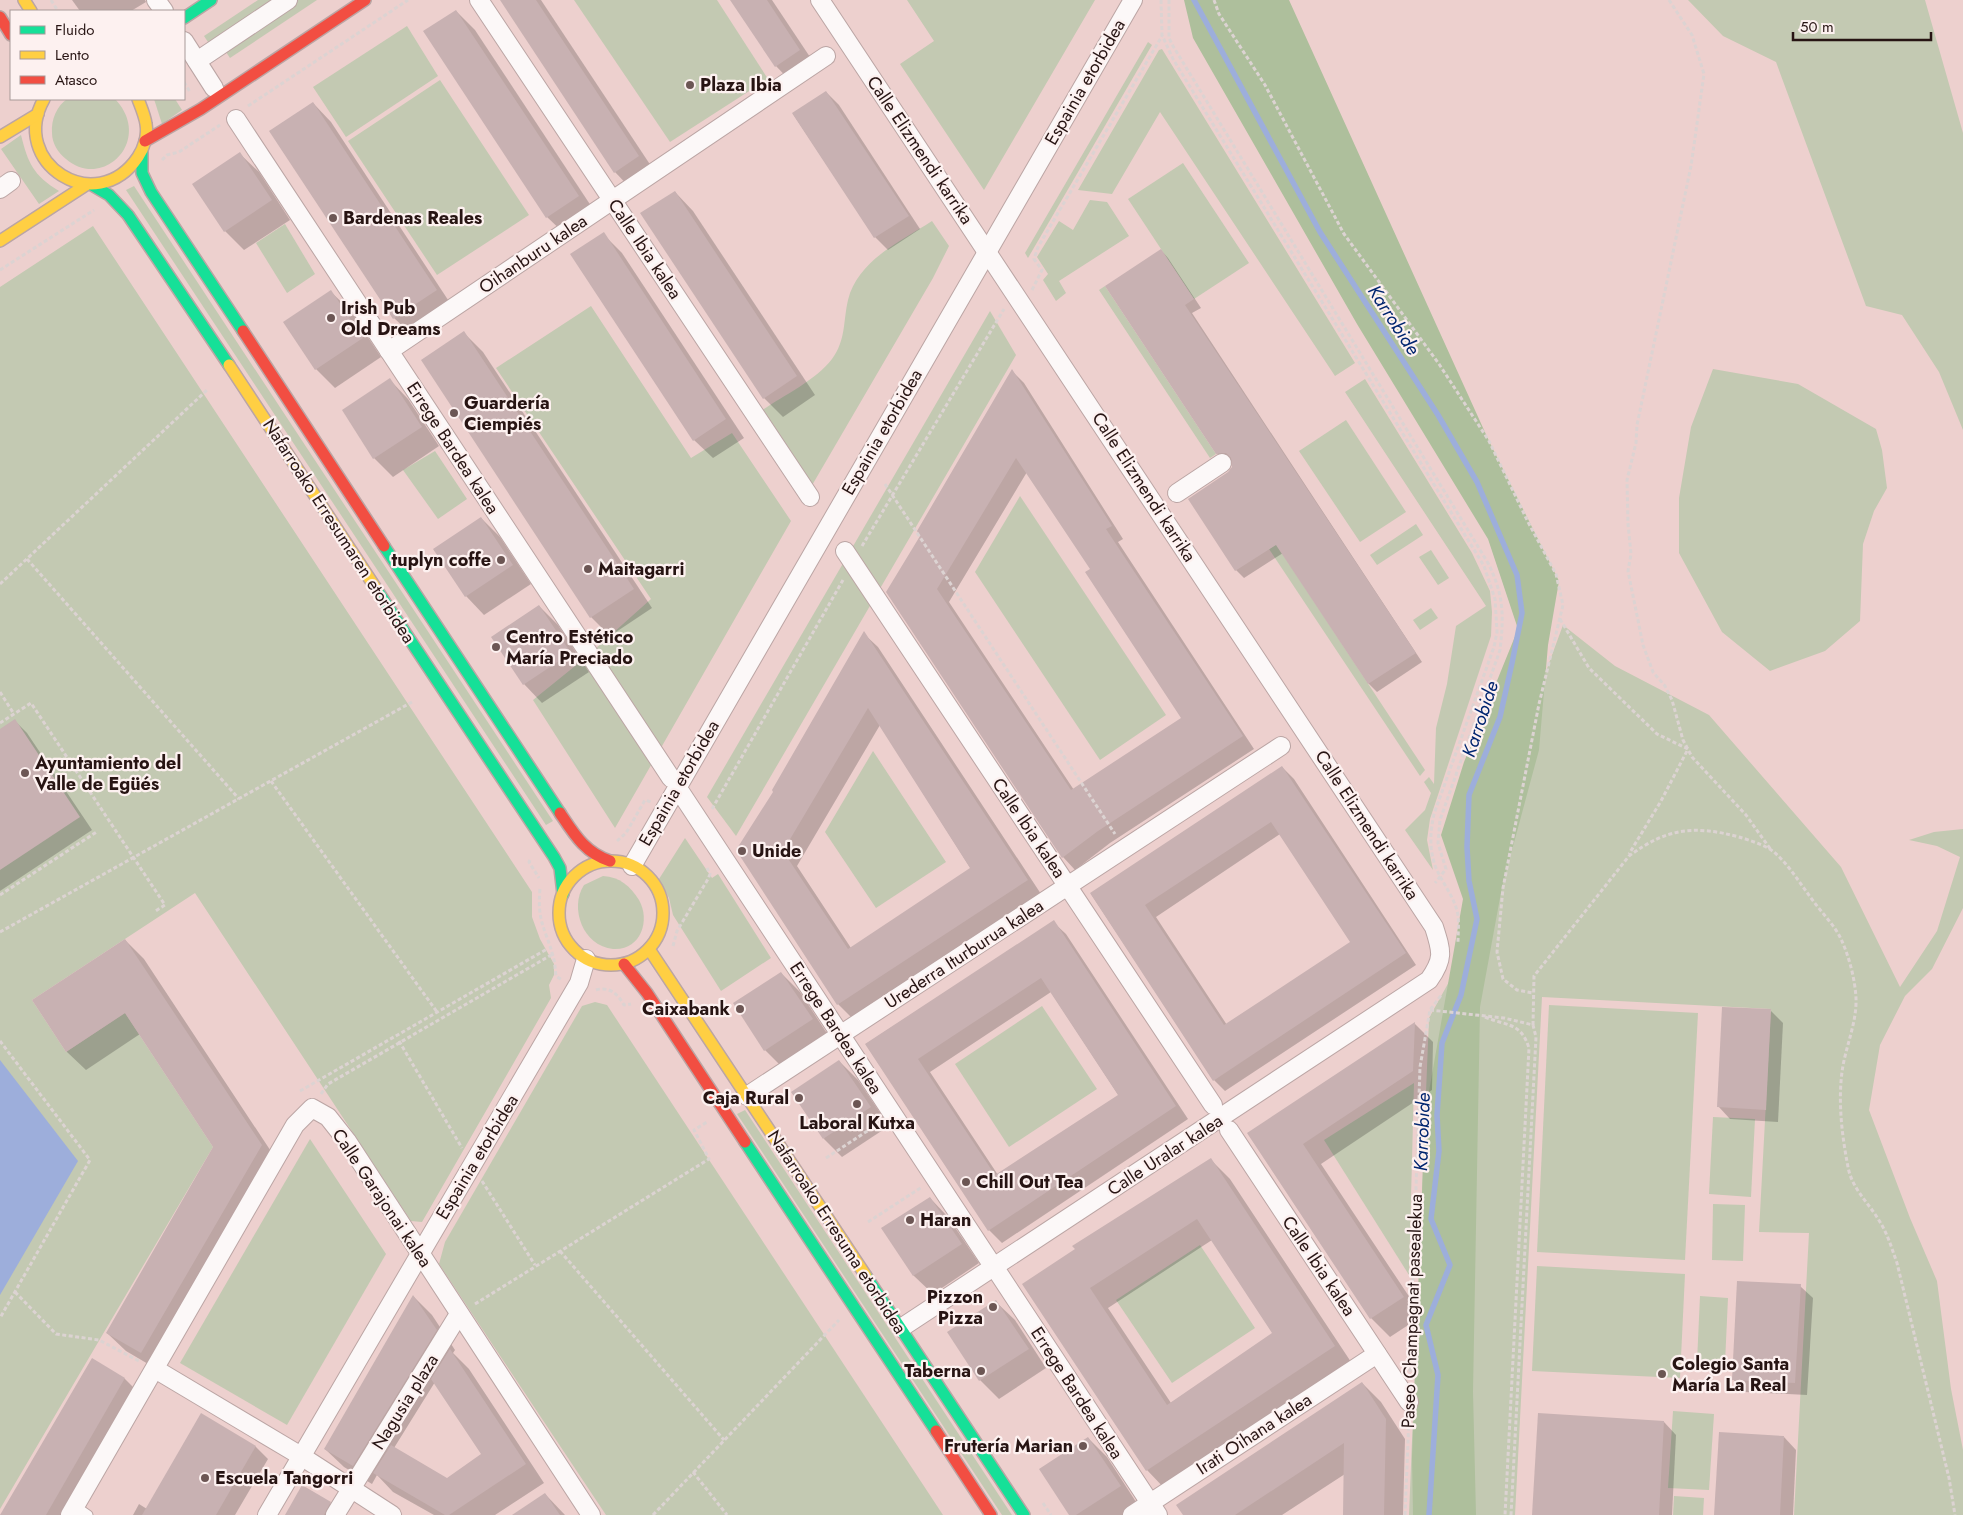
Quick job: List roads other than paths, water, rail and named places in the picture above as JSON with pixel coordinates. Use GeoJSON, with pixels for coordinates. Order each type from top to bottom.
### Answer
{"type":"FeatureCollection","features":[{"type":"Feature","properties":{"kind":"street"},"geometry":{"type":"LineString","coordinates":[[185,17],[211,0]]}},
{"type":"Feature","properties":{"kind":"street"},"geometry":{"type":"LineString","coordinates":[[197,61],[288,0]]}},
{"type":"Feature","properties":{"kind":"street"},"geometry":{"type":"LineString","coordinates":[[0,241],[89,185],[110,182],[122,176],[135,165],[144,147],[365,0]]}},
{"type":"Feature","properties":{"kind":"street","name":"Calle Ibia kalea"},"geometry":{"type":"LineString","coordinates":[[479,0],[810,497]]}},
{"type":"Feature","properties":{"kind":"street","name":"Calle Elizmendi karrika"},"geometry":{"type":"LineString","coordinates":[[820,0],[1434,928],[1442,950],[1439,966],[1429,980]]}},
{"type":"Feature","properties":{"kind":"street","name":"Espainia etorbidea"},"geometry":{"type":"LineString","coordinates":[[632,866],[1133,0]]}},
{"type":"Feature","properties":{"kind":"street"},"geometry":{"type":"LineString","coordinates":[[0,18],[10,33]]}},
{"type":"Feature","properties":{"kind":"street","name":"Errege Bardea kalea"},"geometry":{"type":"LineString","coordinates":[[185,43],[231,106],[389,351],[671,778]]}},
{"type":"Feature","properties":{"kind":"street","name":"Oihanburu kalea"},"geometry":{"type":"LineString","coordinates":[[389,351],[826,56]]}},
{"type":"Feature","properties":{"kind":"street","name":"Nafarroako Erresumaren etorbidea"},"geometry":{"type":"LineString","coordinates":[[43,100],[38,114],[37,141],[46,163],[63,178],[89,185],[108,193],[118,202],[151,246],[554,857],[560,868],[562,894]]}},
{"type":"Feature","properties":{"kind":"street","name":"Nafarroako Erresumaren etorbidea"},"geometry":{"type":"LineString","coordinates":[[138,100],[147,124],[142,173],[151,192],[580,843],[597,857],[610,861]]}},
{"type":"Feature","properties":{"kind":"street"},"geometry":{"type":"LineString","coordinates":[[0,136],[38,114]]}},
{"type":"Feature","properties":{"kind":"street","name":"Calle Elizmendi karrika"},"geometry":{"type":"LineString","coordinates":[[1177,493],[1222,462]]}},
{"type":"Feature","properties":{"kind":"street","name":"Calle Ibia kalea"},"geometry":{"type":"LineString","coordinates":[[849,557],[1213,1106]]}},
{"type":"Feature","properties":{"kind":"street","name":"Urederra Iturburua kalea"},"geometry":{"type":"LineString","coordinates":[[747,1096],[1282,746]]}},
{"type":"Feature","properties":{"kind":"street","name":"Errege Bardea kalea"},"geometry":{"type":"LineString","coordinates":[[681,793],[1154,1509]]}},
{"type":"Feature","properties":{"kind":"street"},"geometry":{"type":"LineString","coordinates":[[610,861],[632,866],[651,881],[662,903],[662,919],[658,935],[649,949],[637,958],[624,964],[598,964],[586,959],[572,948],[562,933],[558,916],[562,894],[576,873],[597,863],[610,861]]}},
{"type":"Feature","properties":{"kind":"street","name":"Nafarroako Erresuma etorbidea"},"geometry":{"type":"LineString","coordinates":[[649,949],[1024,1515]]}},
{"type":"Feature","properties":{"kind":"street","name":"Espainia etorbidea"},"geometry":{"type":"LineString","coordinates":[[267,1515],[419,1253],[580,983],[586,959]]}},
{"type":"Feature","properties":{"kind":"street","name":"Nafarroako Erresuma etorbidea"},"geometry":{"type":"LineString","coordinates":[[624,964],[647,993],[991,1515]]}},
{"type":"Feature","properties":{"kind":"street","name":"Calle Uralar kalea"},"geometry":{"type":"LineString","coordinates":[[901,1328],[1429,980]]}},
{"type":"Feature","properties":{"kind":"street","name":"Calle Garajonai kalea"},"geometry":{"type":"LineString","coordinates":[[77,1512],[155,1369],[295,1125],[312,1108],[328,1117],[345,1138],[419,1253],[463,1311],[591,1515]]}},
{"type":"Feature","properties":{"kind":"street","name":"Calle Ibia kalea"},"geometry":{"type":"LineString","coordinates":[[1229,1130],[1409,1402]]}},
{"type":"Feature","properties":{"kind":"street","name":"Nagusia plaza"},"geometry":{"type":"LineString","coordinates":[[335,1515],[463,1311]]}},
{"type":"Feature","properties":{"kind":"street","name":"Irati Oihana kalea"},"geometry":{"type":"LineString","coordinates":[[1132,1515],[1154,1509],[1377,1354]]}},
{"type":"Feature","properties":{"kind":"street"},"geometry":{"type":"LineString","coordinates":[[155,1369],[301,1456],[392,1515]]}},
{"type":"Feature","properties":{"kind":"water"},"geometry":{"type":"Polygon","coordinates":[[[0,1060],[78,1161],[0,1295],[0,1060]]]}},
{"type":"Feature","properties":{"kind":"waterway","name":"Karrobide"},"geometry":{"type":"LineString","coordinates":[[1194,0],[1320,232],[1438,415],[1477,482],[1517,575],[1522,613],[1512,663],[1500,717],[1469,795],[1467,847],[1469,881],[1477,919],[1461,995],[1442,1043],[1437,1115],[1439,1151],[1431,1219],[1450,1265],[1426,1325],[1438,1375],[1429,1515]]}},
{"type":"Feature","properties":{"kind":"place","name":"Plaza Ibia"},"geometry":{"type":"Point","coordinates":[690,85]}},
{"type":"Feature","properties":{"kind":"place","name":"Bardenas Reales"},"geometry":{"type":"Point","coordinates":[333,218]}},
{"type":"Feature","properties":{"kind":"place","name":"Irish Pub Old Dreams"},"geometry":{"type":"Point","coordinates":[331,318]}},
{"type":"Feature","properties":{"kind":"place","name":"Guardería Ciempiés"},"geometry":{"type":"Point","coordinates":[454,413]}},
{"type":"Feature","properties":{"kind":"place","name":"tuplyn coffe"},"geometry":{"type":"Point","coordinates":[501,560]}},
{"type":"Feature","properties":{"kind":"place","name":"Maitagarri"},"geometry":{"type":"Point","coordinates":[588,569]}},
{"type":"Feature","properties":{"kind":"place","name":"Centro Estético María Preciado"},"geometry":{"type":"Point","coordinates":[496,647]}},
{"type":"Feature","properties":{"kind":"place","name":"Ayuntamiento del Valle de Egüés"},"geometry":{"type":"Point","coordinates":[25,773]}},
{"type":"Feature","properties":{"kind":"place","name":"Unide"},"geometry":{"type":"Point","coordinates":[742,851]}},
{"type":"Feature","properties":{"kind":"place","name":"Caixabank"},"geometry":{"type":"Point","coordinates":[740,1009]}},
{"type":"Feature","properties":{"kind":"place","name":"Caja Rural"},"geometry":{"type":"Point","coordinates":[799,1098]}},
{"type":"Feature","properties":{"kind":"place","name":"Laboral Kutxa"},"geometry":{"type":"Point","coordinates":[857,1104]}},
{"type":"Feature","properties":{"kind":"place","name":"Chill Out Tea"},"geometry":{"type":"Point","coordinates":[966,1182]}},
{"type":"Feature","properties":{"kind":"place","name":"Haran"},"geometry":{"type":"Point","coordinates":[910,1220]}},
{"type":"Feature","properties":{"kind":"place","name":"Pizzon Pizza"},"geometry":{"type":"Point","coordinates":[993,1307]}},
{"type":"Feature","properties":{"kind":"place","name":"Taberna"},"geometry":{"type":"Point","coordinates":[981,1371]}},
{"type":"Feature","properties":{"kind":"place","name":"Colegio Santa María La Real"},"geometry":{"type":"Point","coordinates":[1662,1374]}},
{"type":"Feature","properties":{"kind":"place","name":"Frutería Marian"},"geometry":{"type":"Point","coordinates":[1083,1446]}},
{"type":"Feature","properties":{"kind":"place","name":"Escuela Tangorri"},"geometry":{"type":"Point","coordinates":[205,1478]}}]}
